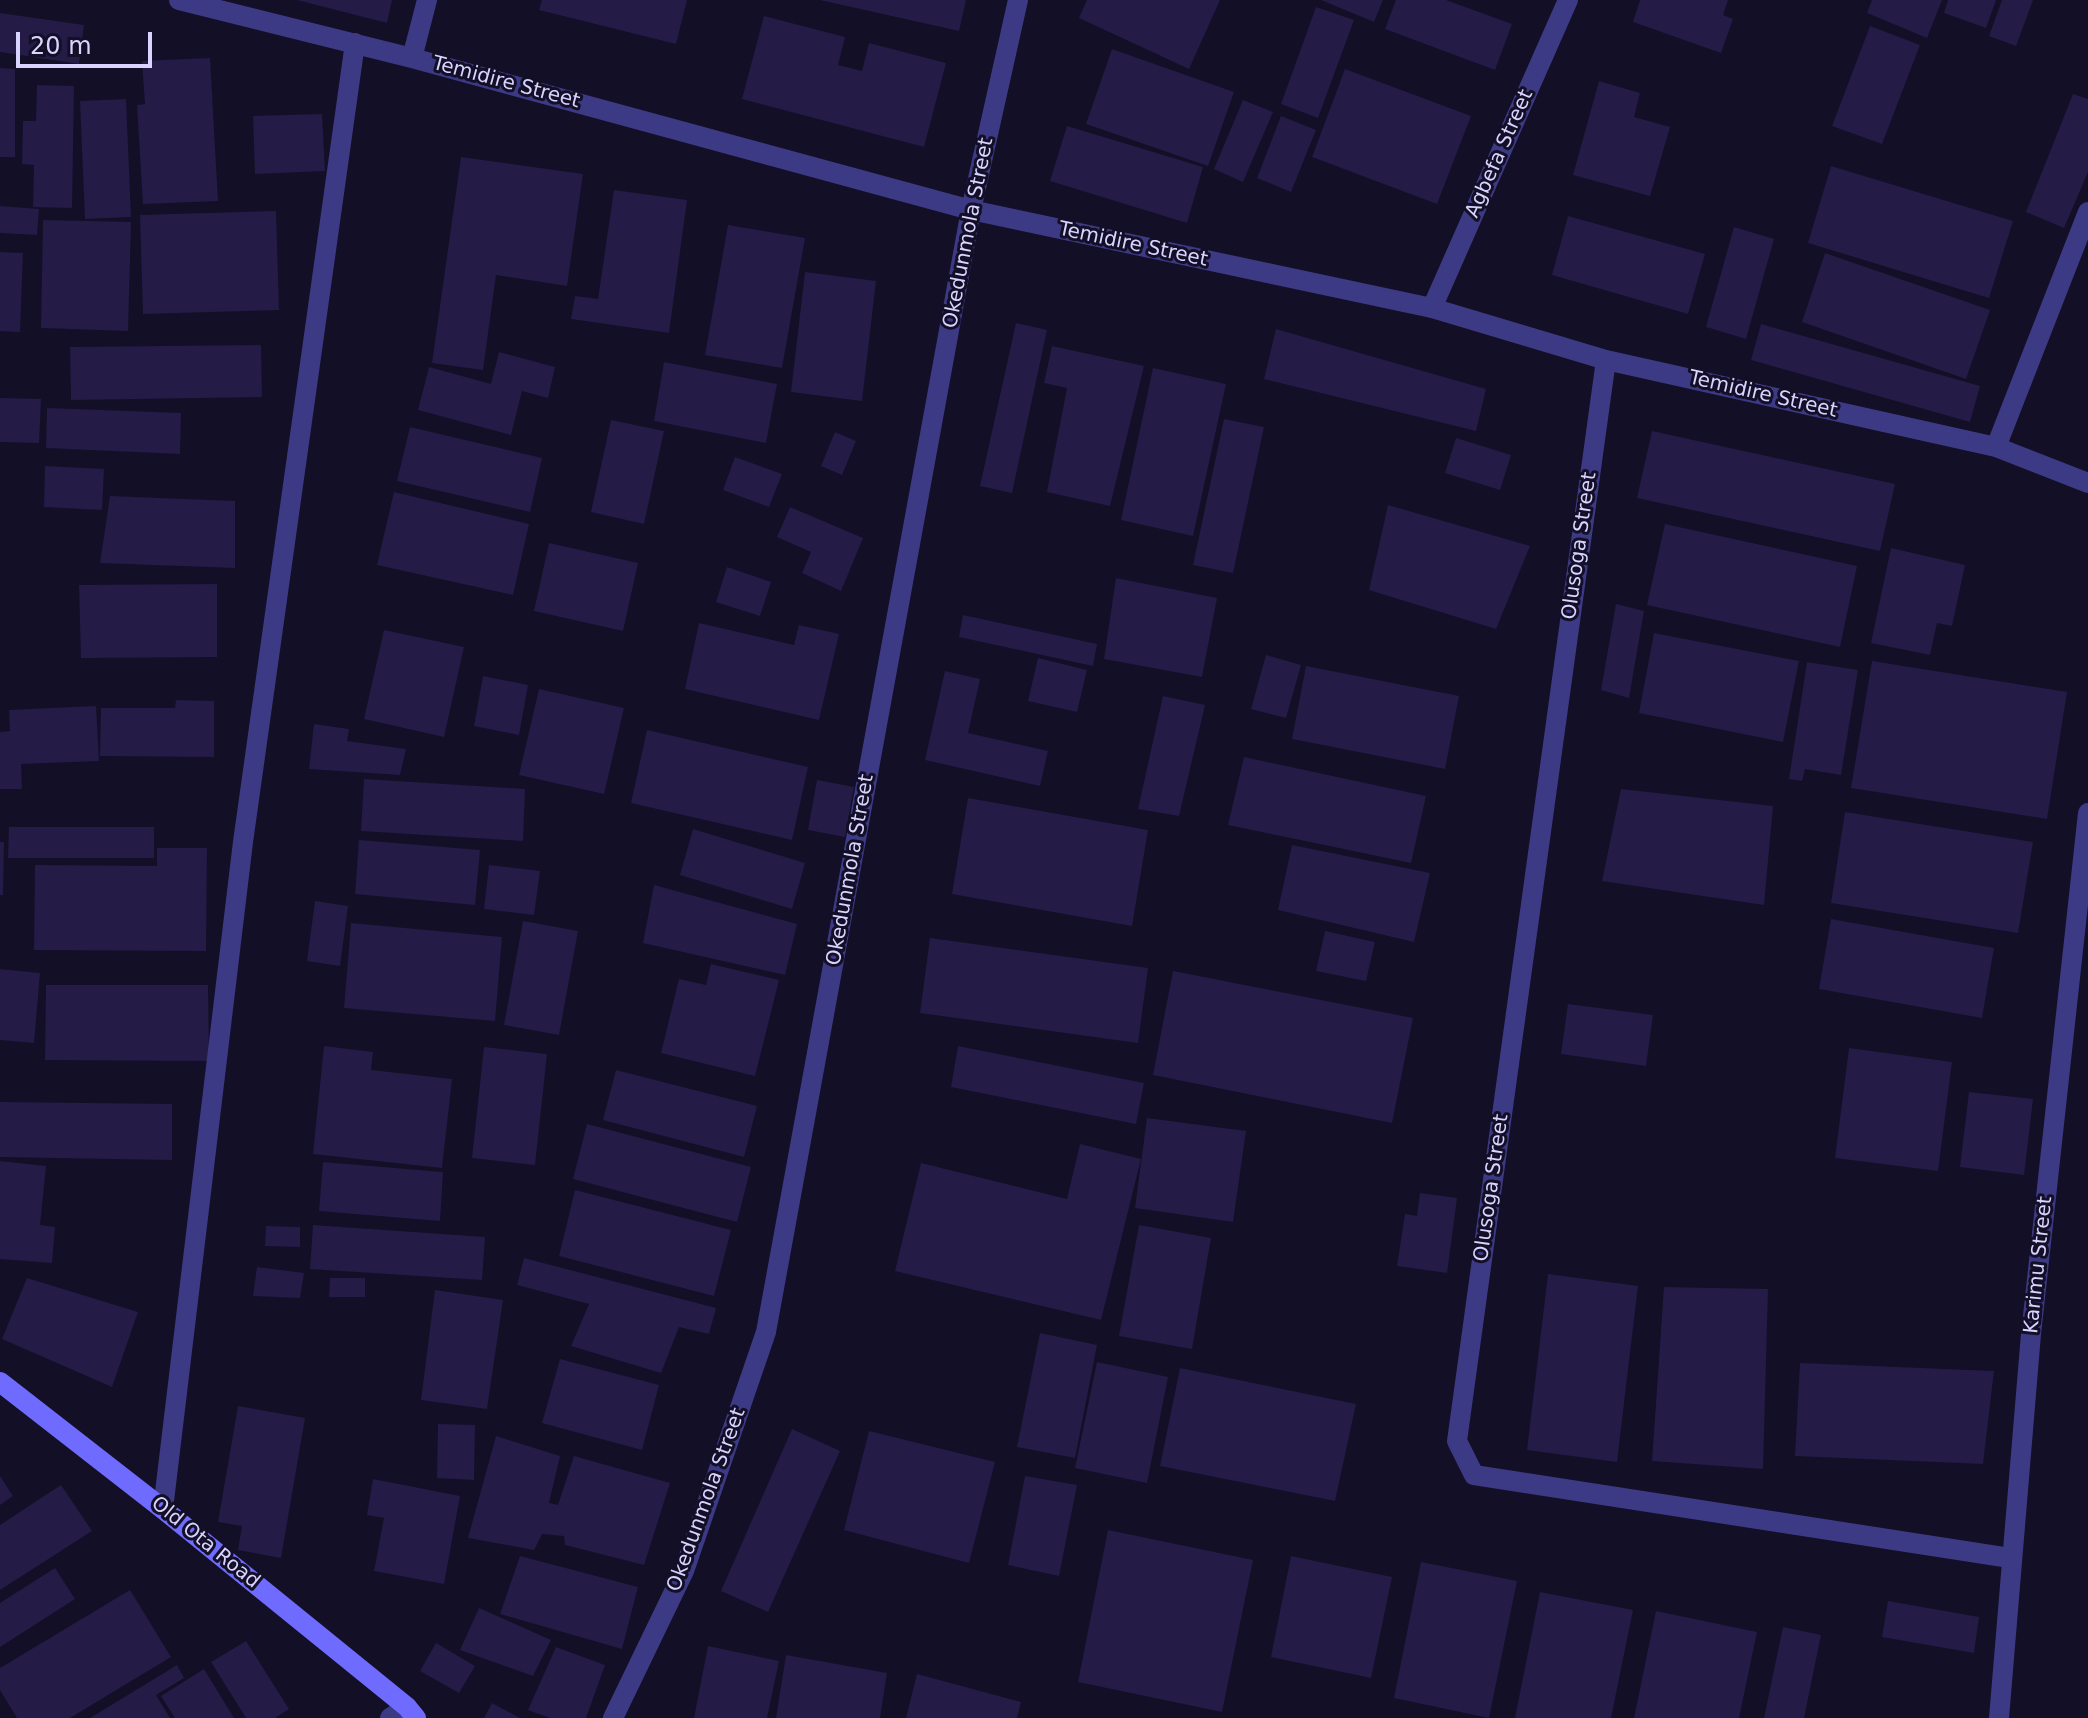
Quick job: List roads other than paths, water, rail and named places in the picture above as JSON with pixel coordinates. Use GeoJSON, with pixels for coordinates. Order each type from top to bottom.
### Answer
{"type":"FeatureCollection","features":[{"type":"Feature","properties":{"kind":"street","name":"Temidire Street"},"geometry":{"type":"LineString","coordinates":[[179,0],[412,58],[971,210],[1432,308],[1606,360],[1996,447],[2088,483]]}},
{"type":"Feature","properties":{"kind":"street"},"geometry":{"type":"LineString","coordinates":[[412,58],[427,0]]}},
{"type":"Feature","properties":{"kind":"street","name":"Okedunmola Street"},"geometry":{"type":"LineString","coordinates":[[613,1718],[684,1571],[766,1332],[971,210],[1018,0]]}},
{"type":"Feature","properties":{"kind":"street","name":"Agbefa Street"},"geometry":{"type":"LineString","coordinates":[[1432,308],[1568,0]]}},
{"type":"Feature","properties":{"kind":"street"},"geometry":{"type":"LineString","coordinates":[[163,1509],[243,842],[355,43]]}},
{"type":"Feature","properties":{"kind":"street"},"geometry":{"type":"LineString","coordinates":[[1996,447],[2088,212]]}},
{"type":"Feature","properties":{"kind":"street","name":"Olusoga Street"},"geometry":{"type":"LineString","coordinates":[[1606,360],[1457,1441],[1474,1475],[2010,1558]]}},
{"type":"Feature","properties":{"kind":"street","name":"Karimu Street"},"geometry":{"type":"LineString","coordinates":[[1999,1718],[2010,1558],[2034,1303],[2088,813]]}},
{"type":"Feature","properties":{"kind":"street","name":"Old Ota Road"},"geometry":{"type":"LineString","coordinates":[[0,1382],[163,1509],[404,1714]]}}]}
